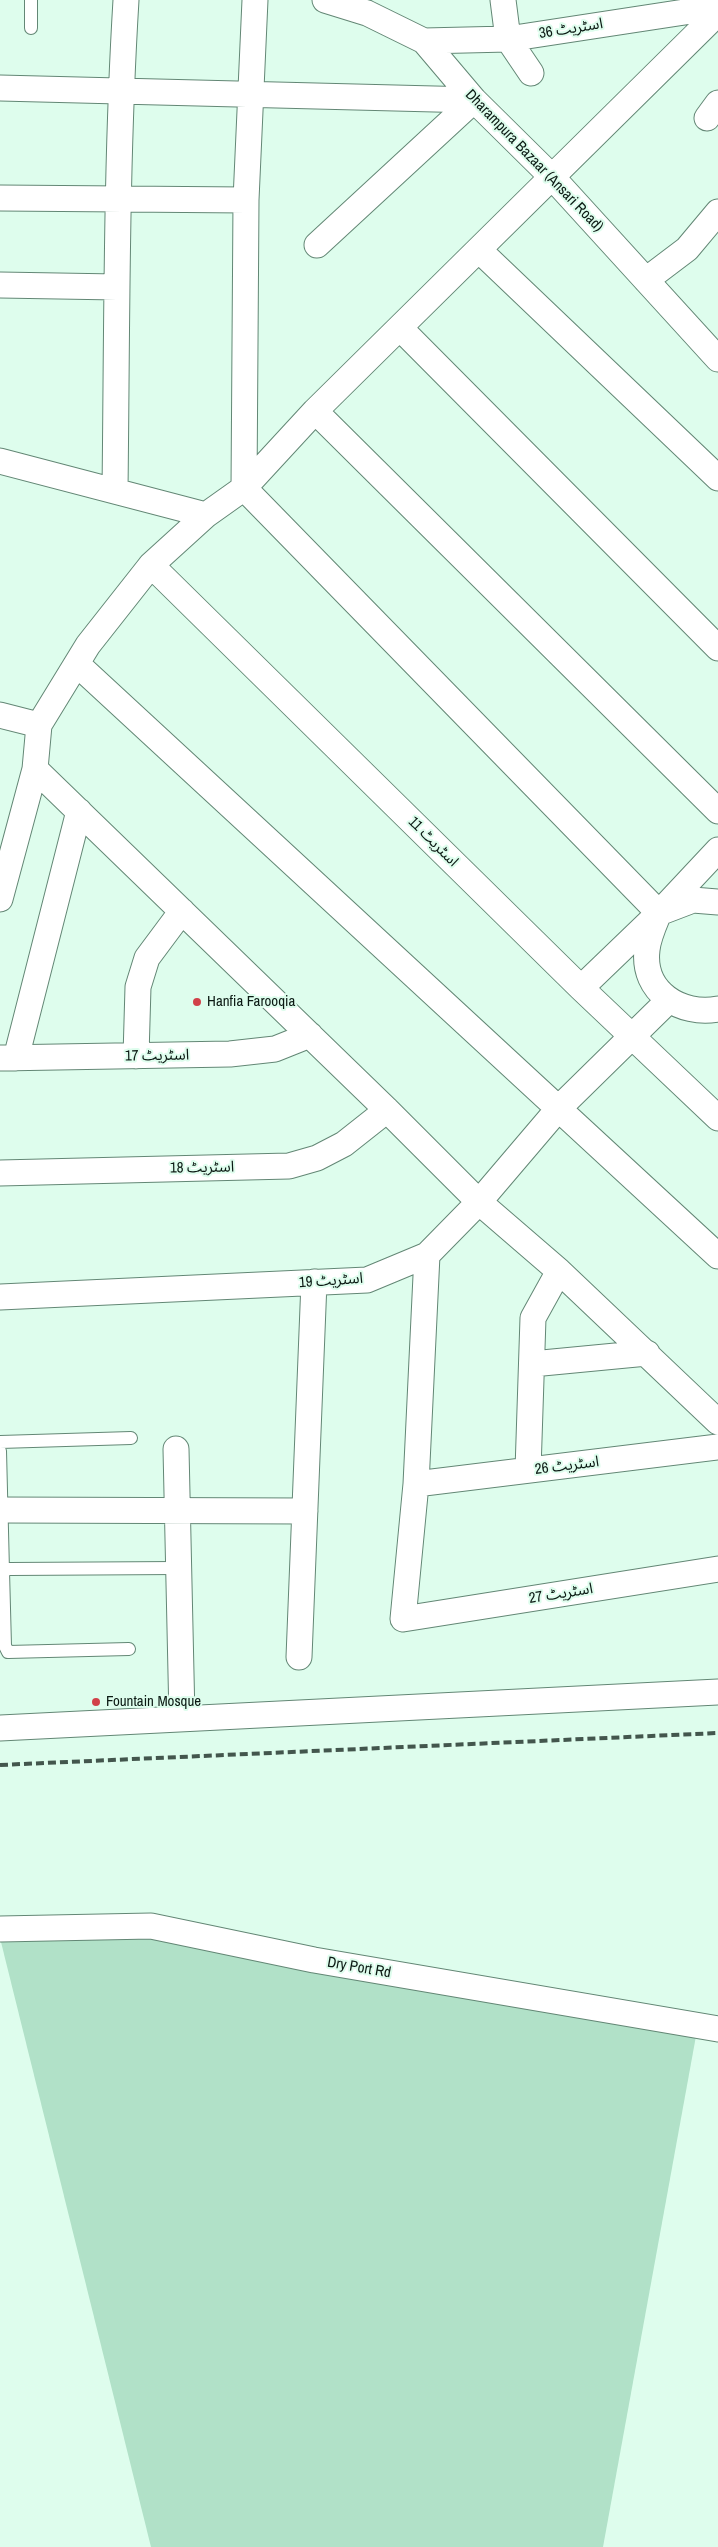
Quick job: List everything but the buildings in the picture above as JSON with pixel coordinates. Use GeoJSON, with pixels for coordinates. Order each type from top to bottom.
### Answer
{"type":"FeatureCollection","features":[{"type":"Feature","properties":{"kind":"street"},"geometry":{"type":"LineString","coordinates":[[115,491],[120,90],[126,0]]}},
{"type":"Feature","properties":{"kind":"street"},"geometry":{"type":"LineString","coordinates":[[255,0],[246,200],[244,488],[659,913]]}},
{"type":"Feature","properties":{"kind":"street","name":"Dharampura Bazaar (Ansari Road)"},"geometry":{"type":"LineString","coordinates":[[325,0],[367,13],[424,41],[474,100],[553,178],[718,358]]}},
{"type":"Feature","properties":{"kind":"street"},"geometry":{"type":"LineString","coordinates":[[503,0],[508,39],[531,73]]}},
{"type":"Feature","properties":{"kind":"street"},"geometry":{"type":"LineString","coordinates":[[0,899],[35,769],[39,725],[88,645],[151,565],[206,515],[244,488],[315,411],[553,178],[706,12]]}},
{"type":"Feature","properties":{"kind":"street","name":"اسٹریٹ 36"},"geometry":{"type":"LineString","coordinates":[[424,41],[508,39],[706,12]]}},
{"type":"Feature","properties":{"kind":"street"},"geometry":{"type":"LineString","coordinates":[[0,88],[474,100]]}},
{"type":"Feature","properties":{"kind":"street"},"geometry":{"type":"LineString","coordinates":[[316,245],[474,100]]}},
{"type":"Feature","properties":{"kind":"street"},"geometry":{"type":"LineString","coordinates":[[0,198],[246,200]]}},
{"type":"Feature","properties":{"kind":"street"},"geometry":{"type":"LineString","coordinates":[[646,280],[687,249],[716,220]]}},
{"type":"Feature","properties":{"kind":"street"},"geometry":{"type":"LineString","coordinates":[[479,250],[718,478]]}},
{"type":"Feature","properties":{"kind":"street"},"geometry":{"type":"LineString","coordinates":[[0,284],[117,287]]}},
{"type":"Feature","properties":{"kind":"street"},"geometry":{"type":"LineString","coordinates":[[400,328],[718,648]]}},
{"type":"Feature","properties":{"kind":"street"},"geometry":{"type":"LineString","coordinates":[[315,411],[718,811]]}},
{"type":"Feature","properties":{"kind":"street"},"geometry":{"type":"LineString","coordinates":[[0,461],[206,515]]}},
{"type":"Feature","properties":{"kind":"street","name":"اسٹریٹ 11"},"geometry":{"type":"LineString","coordinates":[[151,565],[581,988],[718,1118]]}},
{"type":"Feature","properties":{"kind":"street"},"geometry":{"type":"LineString","coordinates":[[77,664],[718,1256]]}},
{"type":"Feature","properties":{"kind":"street"},"geometry":{"type":"LineString","coordinates":[[0,715],[39,725]]}},
{"type":"Feature","properties":{"kind":"street"},"geometry":{"type":"LineString","coordinates":[[35,769],[388,1110],[479,1202],[559,1271],[718,1422]]}},
{"type":"Feature","properties":{"kind":"street"},"geometry":{"type":"LineString","coordinates":[[8,1058],[79,812]]}},
{"type":"Feature","properties":{"kind":"street"},"geometry":{"type":"LineString","coordinates":[[581,988],[659,913],[718,850]]}},
{"type":"Feature","properties":{"kind":"street"},"geometry":{"type":"LineString","coordinates":[[659,913],[693,900],[718,902]]}},
{"type":"Feature","properties":{"kind":"street"},"geometry":{"type":"LineString","coordinates":[[136,1056],[138,987],[147,958],[182,911]]}},
{"type":"Feature","properties":{"kind":"street"},"geometry":{"type":"LineString","coordinates":[[659,913],[647,951],[648,969],[656,986],[669,1000],[685,1009],[704,1012],[718,1009]]}},
{"type":"Feature","properties":{"kind":"street","name":"اسٹریٹ 19"},"geometry":{"type":"LineString","coordinates":[[0,1298],[367,1280],[427,1255],[479,1202],[559,1108],[669,1000]]}},
{"type":"Feature","properties":{"kind":"street","name":"اسٹریٹ 17"},"geometry":{"type":"LineString","coordinates":[[8,1058],[230,1054],[275,1049],[310,1035]]}},
{"type":"Feature","properties":{"kind":"street","name":"اسٹریٹ 18"},"geometry":{"type":"LineString","coordinates":[[0,1173],[289,1166],[317,1158],[344,1144],[388,1110]]}},
{"type":"Feature","properties":{"kind":"street"},"geometry":{"type":"LineString","coordinates":[[416,1484],[427,1255]]}},
{"type":"Feature","properties":{"kind":"street"},"geometry":{"type":"LineString","coordinates":[[528,1470],[533,1318],[559,1271]]}},
{"type":"Feature","properties":{"kind":"street"},"geometry":{"type":"LineString","coordinates":[[299,1657],[314,1282]]}},
{"type":"Feature","properties":{"kind":"street"},"geometry":{"type":"LineString","coordinates":[[532,1364],[646,1353]]}},
{"type":"Feature","properties":{"kind":"street","name":"اسٹریٹ 26"},"geometry":{"type":"LineString","coordinates":[[416,1484],[718,1447]]}},
{"type":"Feature","properties":{"kind":"street"},"geometry":{"type":"LineString","coordinates":[[176,1449],[182,1718]]}},
{"type":"Feature","properties":{"kind":"street","name":"اسٹریٹ 27"},"geometry":{"type":"LineString","coordinates":[[416,1484],[404,1619],[718,1569]]}},
{"type":"Feature","properties":{"kind":"street"},"geometry":{"type":"LineString","coordinates":[[1,1510],[305,1511]]}},
{"type":"Feature","properties":{"kind":"street"},"geometry":{"type":"LineString","coordinates":[[0,1728],[718,1692]]}},
{"type":"Feature","properties":{"kind":"street","name":"Dry Port Rd"},"geometry":{"type":"LineString","coordinates":[[0,1929],[151,1926],[314,1960],[718,2028]]}},
{"type":"Feature","properties":{"kind":"lane"},"geometry":{"type":"LineString","coordinates":[[31,0],[31,28]]}},
{"type":"Feature","properties":{"kind":"lane"},"geometry":{"type":"LineString","coordinates":[[0,1442],[131,1438]]}},
{"type":"Feature","properties":{"kind":"lane"},"geometry":{"type":"LineString","coordinates":[[0,1451],[5,1646],[8,1652],[129,1649]]}},
{"type":"Feature","properties":{"kind":"lane"},"geometry":{"type":"LineString","coordinates":[[3,1571],[9,1569],[178,1568]]}},
{"type":"Feature","properties":{"kind":"green space"},"geometry":{"type":"Polygon","coordinates":[[[151,1926],[698,2025],[603,2547],[151,2547],[0,1938],[151,1926]]]}},
{"type":"Feature","properties":{"kind":"railway"},"geometry":{"type":"LineString","coordinates":[[0,1765],[718,1733]]}},
{"type":"Feature","properties":{"kind":"place","name":"Hanfia Farooqia"},"geometry":{"type":"Point","coordinates":[197,1002]}},
{"type":"Feature","properties":{"kind":"place","name":"Fountain Mosque"},"geometry":{"type":"Point","coordinates":[96,1702]}}]}
